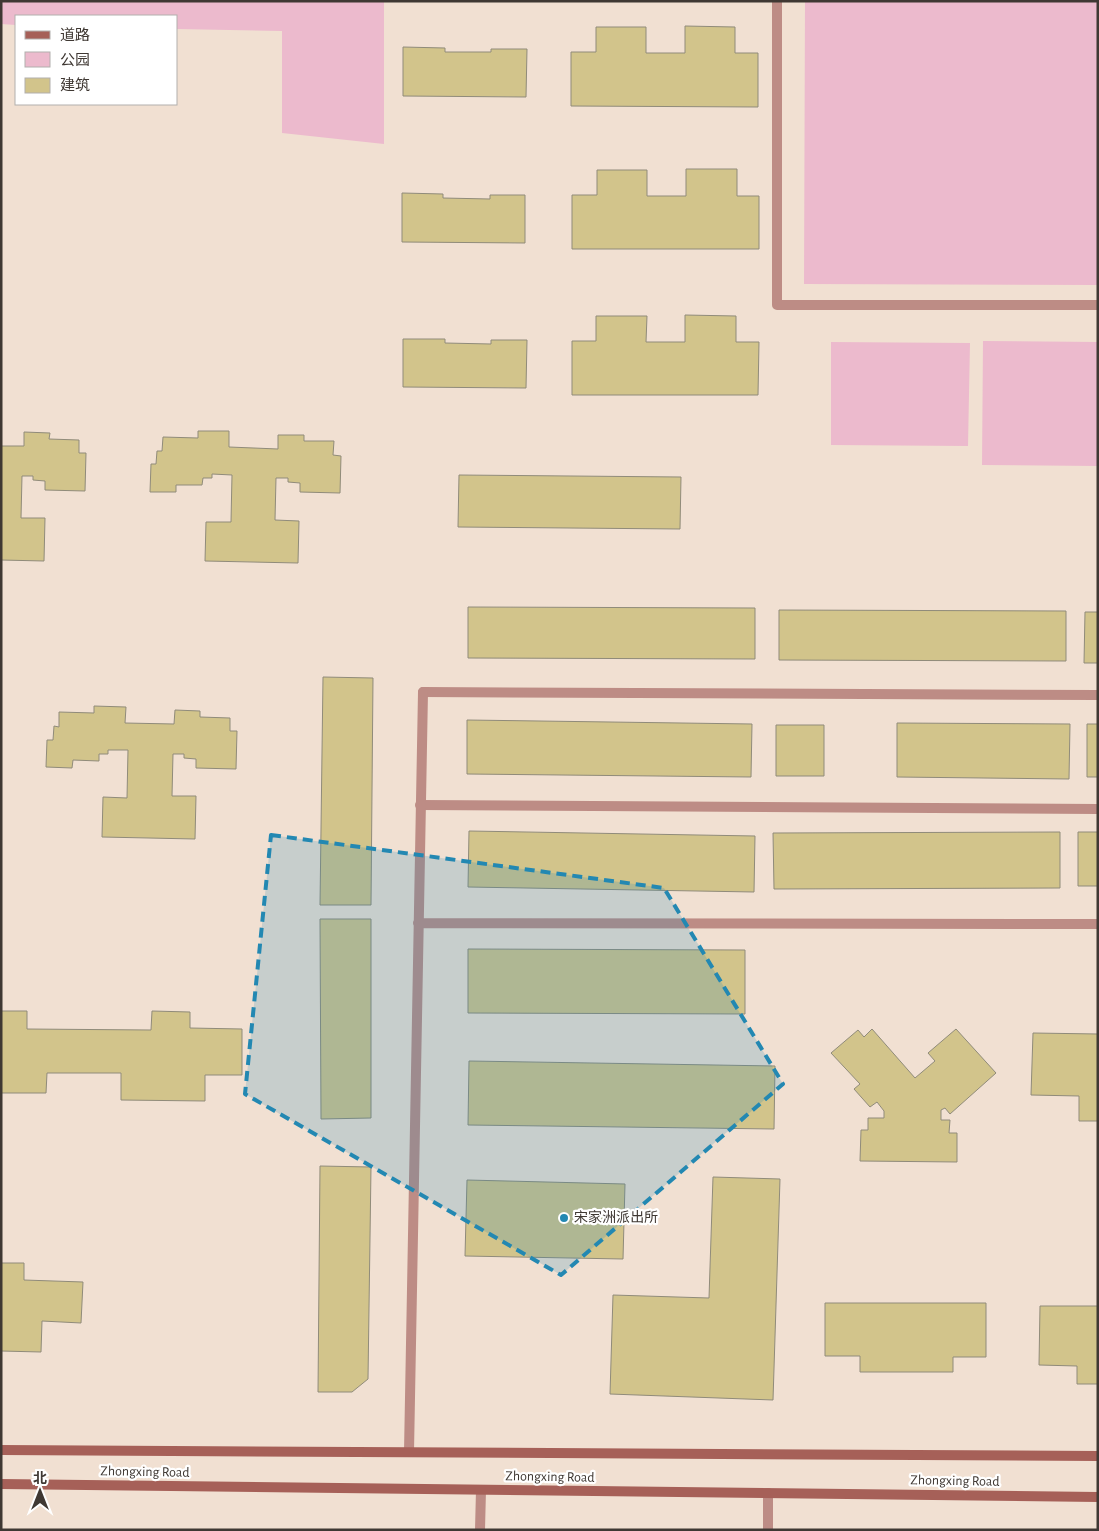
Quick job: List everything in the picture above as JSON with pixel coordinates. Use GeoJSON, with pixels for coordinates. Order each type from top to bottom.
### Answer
{"type":"FeatureCollection","features":[{"type":"Feature","properties":{"kind":"street"},"geometry":{"type":"LineString","coordinates":[[777,1],[777,304],[1098,305]]}},
{"type":"Feature","properties":{"kind":"street"},"geometry":{"type":"LineString","coordinates":[[409,1452],[422,692],[1098,695]]}},
{"type":"Feature","properties":{"kind":"street"},"geometry":{"type":"LineString","coordinates":[[420,805],[1098,809]]}},
{"type":"Feature","properties":{"kind":"street"},"geometry":{"type":"LineString","coordinates":[[418,923],[1098,924]]}},
{"type":"Feature","properties":{"kind":"street","name":"Zhongxing Road"},"geometry":{"type":"LineString","coordinates":[[1,1450],[1098,1456]]}},
{"type":"Feature","properties":{"kind":"street","name":"Zhongxing Road"},"geometry":{"type":"LineString","coordinates":[[1,1484],[1098,1496]]}},
{"type":"Feature","properties":{"kind":"street"},"geometry":{"type":"LineString","coordinates":[[480,1530],[481,1490]]}},
{"type":"Feature","properties":{"kind":"street"},"geometry":{"type":"LineString","coordinates":[[768,1493],[768,1530]]}},
{"type":"Feature","properties":{"kind":"highlighted area"},"geometry":{"type":"Polygon","coordinates":[[[271,835],[664,888],[783,1084],[561,1275],[245,1094],[271,835]]]}},
{"type":"Feature","properties":{"kind":"green space"},"geometry":{"type":"Polygon","coordinates":[[[1,1],[384,1],[384,144],[282,133],[282,31],[178,29],[178,15],[15,15],[15,25],[1,24],[1,1]]]}},
{"type":"Feature","properties":{"kind":"green space"},"geometry":{"type":"Polygon","coordinates":[[[805,1],[1098,1],[1098,285],[804,284],[805,1]]]}},
{"type":"Feature","properties":{"kind":"green space"},"geometry":{"type":"Polygon","coordinates":[[[983,341],[1098,342],[1098,466],[982,465],[983,341]]]}},
{"type":"Feature","properties":{"kind":"green space"},"geometry":{"type":"Polygon","coordinates":[[[831,342],[970,343],[968,446],[831,445],[831,342]]]}},
{"type":"Feature","properties":{"kind":"building"},"geometry":{"type":"Polygon","coordinates":[[[685,26],[735,27],[735,53],[758,53],[758,107],[571,106],[571,52],[596,52],[596,27],[646,27],[646,53],[685,53],[685,26]]]}},
{"type":"Feature","properties":{"kind":"building"},"geometry":{"type":"Polygon","coordinates":[[[403,47],[445,48],[445,52],[491,52],[491,49],[527,49],[526,97],[403,96],[403,47]]]}},
{"type":"Feature","properties":{"kind":"building"},"geometry":{"type":"Polygon","coordinates":[[[686,169],[737,169],[737,196],[759,196],[759,249],[572,249],[572,195],[597,195],[597,170],[647,170],[647,196],[686,196],[686,169]]]}},
{"type":"Feature","properties":{"kind":"building"},"geometry":{"type":"Polygon","coordinates":[[[402,193],[443,194],[443,198],[490,199],[490,195],[525,195],[525,243],[402,242],[402,193]]]}},
{"type":"Feature","properties":{"kind":"building"},"geometry":{"type":"Polygon","coordinates":[[[685,315],[736,316],[736,342],[759,342],[758,395],[572,395],[572,341],[596,341],[596,316],[647,316],[646,342],[685,342],[685,315]]]}},
{"type":"Feature","properties":{"kind":"building"},"geometry":{"type":"Polygon","coordinates":[[[403,339],[445,339],[445,343],[491,344],[491,340],[527,340],[526,388],[403,387],[403,339]]]}},
{"type":"Feature","properties":{"kind":"building"},"geometry":{"type":"Polygon","coordinates":[[[198,431],[229,431],[229,447],[278,449],[278,435],[304,435],[304,441],[334,441],[333,455],[341,456],[340,493],[300,492],[300,483],[288,482],[288,478],[276,478],[275,520],[299,521],[298,563],[205,561],[206,522],[231,522],[232,475],[212,474],[212,478],[203,478],[202,485],[176,485],[176,492],[150,492],[151,464],[156,464],[157,451],[162,451],[163,437],[198,438],[198,431]]]}},
{"type":"Feature","properties":{"kind":"building"},"geometry":{"type":"Polygon","coordinates":[[[24,432],[50,433],[49,439],[79,440],[79,453],[86,453],[85,491],[45,490],[45,481],[33,480],[33,476],[22,476],[21,518],[45,518],[44,561],[1,560],[1,446],[24,446],[24,432]]]}},
{"type":"Feature","properties":{"kind":"building"},"geometry":{"type":"Polygon","coordinates":[[[459,475],[681,477],[680,529],[458,527],[459,475]]]}},
{"type":"Feature","properties":{"kind":"building"},"geometry":{"type":"Polygon","coordinates":[[[468,607],[755,608],[755,659],[468,658],[468,607]]]}},
{"type":"Feature","properties":{"kind":"building"},"geometry":{"type":"Polygon","coordinates":[[[779,610],[1066,611],[1066,661],[779,660],[779,610]]]}},
{"type":"Feature","properties":{"kind":"building"},"geometry":{"type":"Polygon","coordinates":[[[1085,612],[1098,612],[1098,663],[1084,663],[1085,612]]]}},
{"type":"Feature","properties":{"kind":"building"},"geometry":{"type":"Polygon","coordinates":[[[323,677],[373,678],[371,905],[320,905],[323,677]]]}},
{"type":"Feature","properties":{"kind":"building"},"geometry":{"type":"Polygon","coordinates":[[[94,706],[126,707],[125,723],[174,724],[175,710],[200,711],[200,717],[230,718],[230,731],[237,731],[236,769],[196,768],[196,759],[184,758],[184,754],[173,754],[172,796],[196,796],[195,839],[102,837],[103,797],[127,798],[128,750],[108,750],[108,754],[99,754],[99,761],[73,760],[72,768],[46,767],[47,740],[53,740],[54,726],[59,727],[59,712],[94,713],[94,706]]]}},
{"type":"Feature","properties":{"kind":"building"},"geometry":{"type":"Polygon","coordinates":[[[467,720],[752,724],[751,777],[467,774],[467,720]]]}},
{"type":"Feature","properties":{"kind":"building"},"geometry":{"type":"Polygon","coordinates":[[[897,723],[1070,724],[1069,779],[897,777],[897,723]]]}},
{"type":"Feature","properties":{"kind":"building"},"geometry":{"type":"Polygon","coordinates":[[[1087,724],[1098,724],[1098,777],[1087,777],[1087,724]]]}},
{"type":"Feature","properties":{"kind":"building"},"geometry":{"type":"Polygon","coordinates":[[[776,725],[824,725],[824,776],[776,776],[776,725]]]}},
{"type":"Feature","properties":{"kind":"building"},"geometry":{"type":"Polygon","coordinates":[[[469,831],[755,836],[754,892],[468,887],[469,831]]]}},
{"type":"Feature","properties":{"kind":"building"},"geometry":{"type":"Polygon","coordinates":[[[1060,832],[1060,888],[774,889],[773,833],[1060,832]]]}},
{"type":"Feature","properties":{"kind":"building"},"geometry":{"type":"Polygon","coordinates":[[[1078,832],[1098,832],[1098,886],[1078,886],[1078,832]]]}},
{"type":"Feature","properties":{"kind":"building"},"geometry":{"type":"Polygon","coordinates":[[[320,919],[371,919],[371,1118],[321,1119],[320,919]]]}},
{"type":"Feature","properties":{"kind":"building"},"geometry":{"type":"Polygon","coordinates":[[[468,949],[745,950],[745,1014],[468,1013],[468,949]]]}},
{"type":"Feature","properties":{"kind":"building"},"geometry":{"type":"Polygon","coordinates":[[[1,1011],[27,1011],[27,1029],[151,1030],[152,1011],[190,1012],[190,1028],[242,1029],[242,1075],[205,1075],[205,1101],[121,1100],[121,1073],[47,1073],[46,1093],[1,1093],[1,1011]]]}},
{"type":"Feature","properties":{"kind":"building"},"geometry":{"type":"Polygon","coordinates":[[[872,1029],[915,1078],[935,1061],[928,1053],[956,1029],[996,1073],[950,1114],[945,1108],[941,1110],[941,1120],[950,1120],[949,1133],[957,1133],[957,1162],[860,1161],[861,1130],[868,1130],[868,1118],[884,1118],[884,1111],[877,1102],[870,1107],[854,1089],[860,1084],[831,1053],[858,1030],[864,1037],[872,1029]]]}},
{"type":"Feature","properties":{"kind":"building"},"geometry":{"type":"Polygon","coordinates":[[[1033,1033],[1098,1034],[1098,1121],[1079,1121],[1079,1096],[1031,1095],[1033,1033]]]}},
{"type":"Feature","properties":{"kind":"building"},"geometry":{"type":"Polygon","coordinates":[[[469,1061],[775,1066],[774,1129],[468,1125],[469,1061]]]}},
{"type":"Feature","properties":{"kind":"building"},"geometry":{"type":"Polygon","coordinates":[[[320,1166],[371,1167],[368,1379],[352,1392],[318,1392],[320,1166]]]}},
{"type":"Feature","properties":{"kind":"building"},"geometry":{"type":"Polygon","coordinates":[[[713,1177],[780,1179],[773,1400],[610,1394],[613,1295],[709,1298],[713,1177]]]}},
{"type":"Feature","properties":{"kind":"building"},"geometry":{"type":"Polygon","coordinates":[[[467,1180],[625,1184],[623,1259],[465,1256],[467,1180]]]}},
{"type":"Feature","properties":{"kind":"building"},"geometry":{"type":"Polygon","coordinates":[[[1,1263],[24,1263],[24,1280],[83,1282],[81,1323],[42,1321],[41,1352],[1,1351],[1,1263]]]}},
{"type":"Feature","properties":{"kind":"building"},"geometry":{"type":"Polygon","coordinates":[[[825,1303],[986,1303],[986,1357],[953,1357],[953,1372],[860,1372],[860,1356],[825,1356],[825,1303]]]}},
{"type":"Feature","properties":{"kind":"building"},"geometry":{"type":"Polygon","coordinates":[[[1040,1306],[1098,1306],[1098,1384],[1077,1384],[1077,1366],[1039,1365],[1040,1306]]]}},
{"type":"Feature","properties":{"kind":"place","name":"宋家洲派出所"},"geometry":{"type":"Point","coordinates":[564,1218]}}]}
